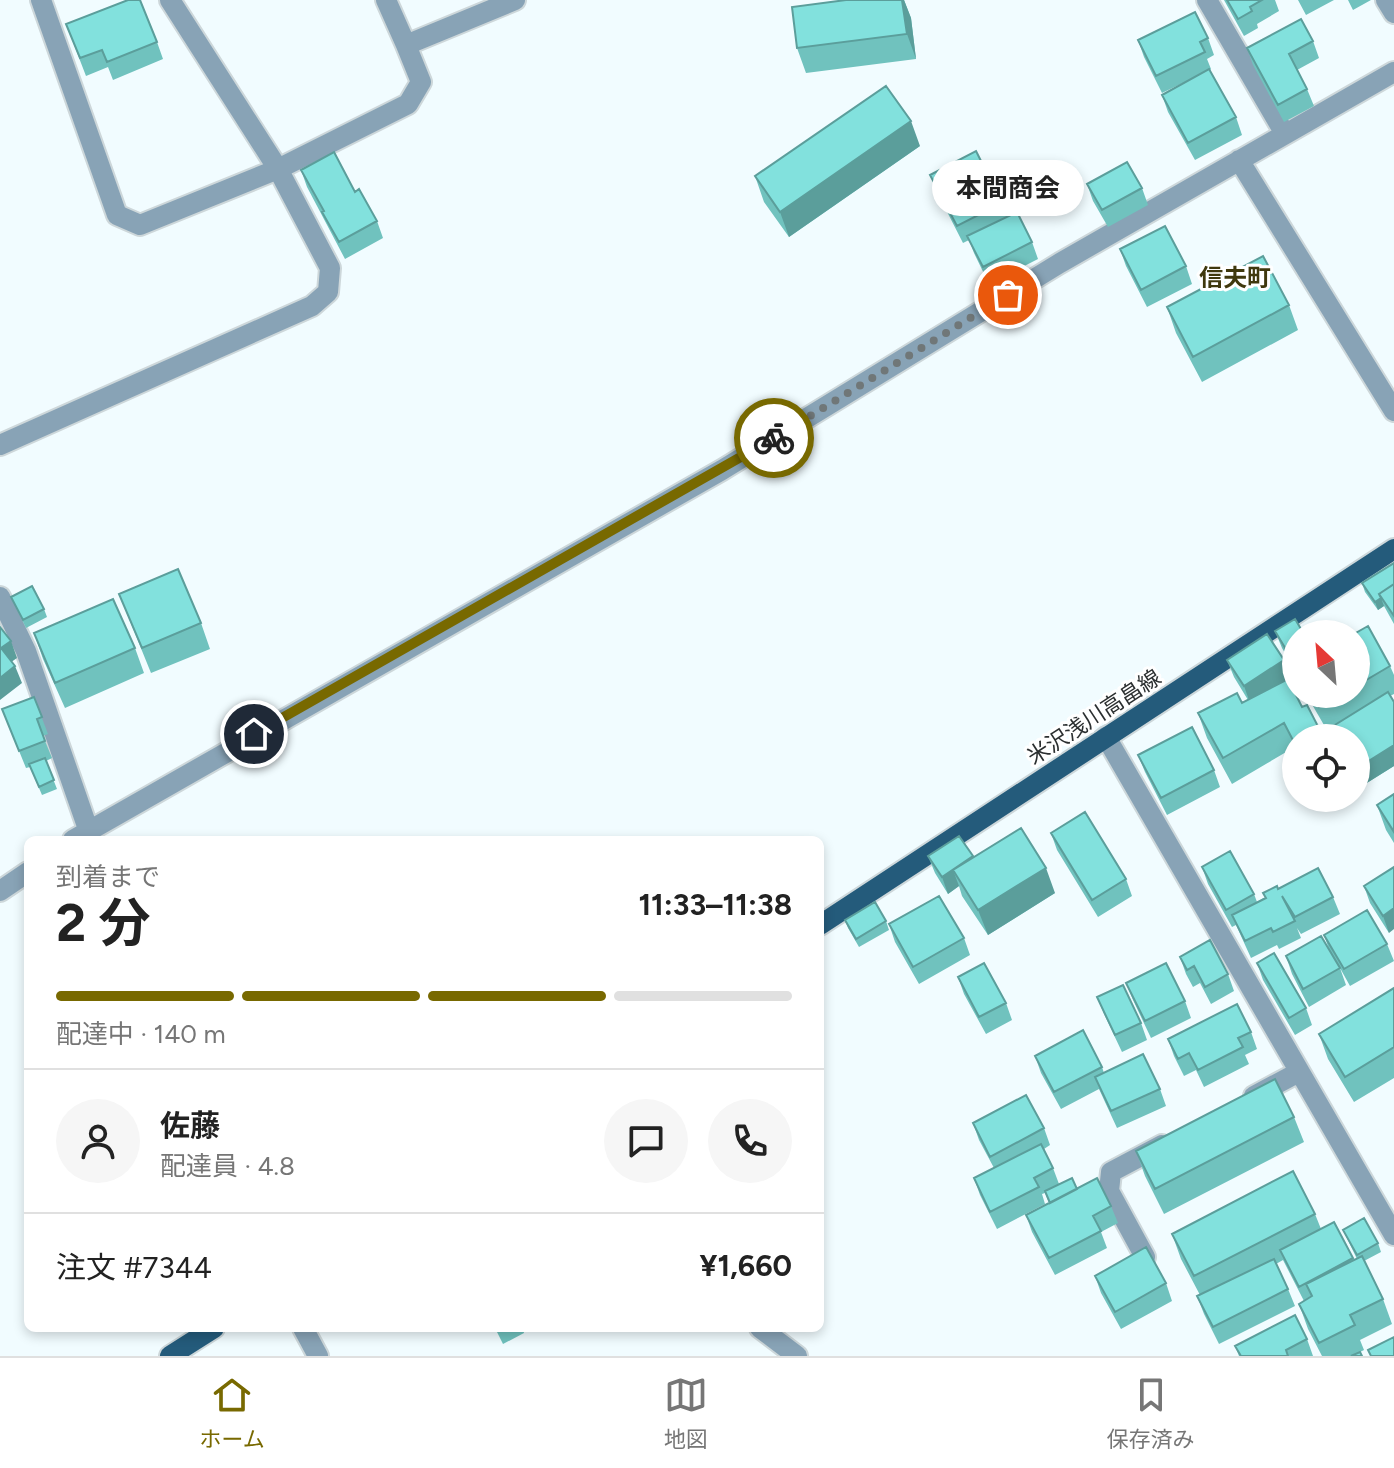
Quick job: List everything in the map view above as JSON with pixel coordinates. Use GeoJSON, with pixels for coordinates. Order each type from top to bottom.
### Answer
{"type":"FeatureCollection","features":[{"type":"Feature","properties":{"kind":"main road","name":"米沢浅川高畠線"},"geometry":{"type":"LineString","coordinates":[[824,922],[1394,549]]}},
{"type":"Feature","properties":{"kind":"main road"},"geometry":{"type":"LineString","coordinates":[[170,1356],[208,1332]]}},
{"type":"Feature","properties":{"kind":"street"},"geometry":{"type":"LineString","coordinates":[[41,0],[117,215],[140,225],[278,169],[408,104],[421,82],[386,0]]}},
{"type":"Feature","properties":{"kind":"street"},"geometry":{"type":"LineString","coordinates":[[0,445],[312,306],[328,292],[330,268],[278,169],[170,0]]}},
{"type":"Feature","properties":{"kind":"street"},"geometry":{"type":"LineString","coordinates":[[406,45],[515,0]]}},
{"type":"Feature","properties":{"kind":"street"},"geometry":{"type":"LineString","coordinates":[[1207,0],[1285,134]]}},
{"type":"Feature","properties":{"kind":"street"},"geometry":{"type":"LineString","coordinates":[[1386,0],[1394,13]]}},
{"type":"Feature","properties":{"kind":"street"},"geometry":{"type":"LineString","coordinates":[[0,597],[26,651],[80,835],[722,470],[1060,263],[1394,72]]}},
{"type":"Feature","properties":{"kind":"street"},"geometry":{"type":"LineString","coordinates":[[1239,160],[1394,411]]}},
{"type":"Feature","properties":{"kind":"street"},"geometry":{"type":"LineString","coordinates":[[1106,737],[1394,1235]]}},
{"type":"Feature","properties":{"kind":"street"},"geometry":{"type":"LineString","coordinates":[[0,891],[24,878]]}},
{"type":"Feature","properties":{"kind":"street"},"geometry":{"type":"LineString","coordinates":[[1232,1108],[1299,1072]]}},
{"type":"Feature","properties":{"kind":"street"},"geometry":{"type":"LineString","coordinates":[[1145,1257],[1109,1191],[1111,1172],[1178,1136]]}},
{"type":"Feature","properties":{"kind":"street"},"geometry":{"type":"LineString","coordinates":[[305,1332],[318,1356]]}},
{"type":"Feature","properties":{"kind":"street"},"geometry":{"type":"LineString","coordinates":[[765,1332],[797,1356]]}},
{"type":"Feature","properties":{"kind":"building"},"geometry":{"type":"Polygon","coordinates":[[[128,0],[140,0],[157,42],[107,62],[102,50],[80,58],[66,24],[128,0]]]}},
{"type":"Feature","properties":{"kind":"building"},"geometry":{"type":"Polygon","coordinates":[[[846,0],[902,0],[907,34],[797,48],[792,7],[846,0]]]}},
{"type":"Feature","properties":{"kind":"building"},"geometry":{"type":"Polygon","coordinates":[[[1227,0],[1262,0],[1250,7],[1252,11],[1238,19],[1227,0]]]}},
{"type":"Feature","properties":{"kind":"building"},"geometry":{"type":"Polygon","coordinates":[[[1195,12],[1208,38],[1200,42],[1205,52],[1156,76],[1138,40],[1195,12]]]}},
{"type":"Feature","properties":{"kind":"building"},"geometry":{"type":"Polygon","coordinates":[[[1301,19],[1313,41],[1289,54],[1307,89],[1278,105],[1247,48],[1301,19]]]}},
{"type":"Feature","properties":{"kind":"building"},"geometry":{"type":"Polygon","coordinates":[[[1209,69],[1236,117],[1188,143],[1162,95],[1209,69]]]}},
{"type":"Feature","properties":{"kind":"building"},"geometry":{"type":"Polygon","coordinates":[[[886,86],[911,121],[780,212],[755,176],[886,86]]]}},
{"type":"Feature","properties":{"kind":"building"},"geometry":{"type":"Polygon","coordinates":[[[976,151],[1002,203],[957,226],[930,175],[976,151]]]}},
{"type":"Feature","properties":{"kind":"building"},"geometry":{"type":"Polygon","coordinates":[[[334,152],[355,192],[359,189],[377,221],[339,242],[301,170],[334,152]]]}},
{"type":"Feature","properties":{"kind":"building"},"geometry":{"type":"Polygon","coordinates":[[[1127,162],[1142,188],[1102,210],[1087,184],[1127,162]]]}},
{"type":"Feature","properties":{"kind":"building"},"geometry":{"type":"Polygon","coordinates":[[[1017,212],[1032,242],[983,267],[967,236],[1017,212]]]}},
{"type":"Feature","properties":{"kind":"building"},"geometry":{"type":"Polygon","coordinates":[[[1165,226],[1186,266],[1141,290],[1120,249],[1165,226]]]}},
{"type":"Feature","properties":{"kind":"building"},"geometry":{"type":"Polygon","coordinates":[[[1263,256],[1289,305],[1193,357],[1167,307],[1263,256]]]}},
{"type":"Feature","properties":{"kind":"building"},"geometry":{"type":"Polygon","coordinates":[[[1394,563],[1394,584],[1379,594],[1381,598],[1375,602],[1362,583],[1394,563]]]}},
{"type":"Feature","properties":{"kind":"building"},"geometry":{"type":"Polygon","coordinates":[[[178,569],[201,623],[142,648],[119,594],[178,569]]]}},
{"type":"Feature","properties":{"kind":"building"},"geometry":{"type":"Polygon","coordinates":[[[1394,584],[1394,616],[1379,594],[1394,584]]]}},
{"type":"Feature","properties":{"kind":"building"},"geometry":{"type":"Polygon","coordinates":[[[32,586],[44,609],[23,620],[11,597],[32,586]]]}},
{"type":"Feature","properties":{"kind":"building"},"geometry":{"type":"Polygon","coordinates":[[[113,599],[135,648],[55,683],[34,633],[113,599]]]}},
{"type":"Feature","properties":{"kind":"building"},"geometry":{"type":"Polygon","coordinates":[[[0,627],[11,641],[1,648],[15,666],[0,678],[0,627]]]}},
{"type":"Feature","properties":{"kind":"building"},"geometry":{"type":"Polygon","coordinates":[[[1282,627],[1282,643],[1275,631],[1282,627]]]}},
{"type":"Feature","properties":{"kind":"building"},"geometry":{"type":"Polygon","coordinates":[[[1370,630],[1390,666],[1370,678],[1370,630]]]}},
{"type":"Feature","properties":{"kind":"building"},"geometry":{"type":"Polygon","coordinates":[[[1267,634],[1282,657],[1282,661],[1244,686],[1227,660],[1267,634]]]}},
{"type":"Feature","properties":{"kind":"building"},"geometry":{"type":"Polygon","coordinates":[[[1282,682],[1282,708],[1309,708],[1317,724],[1284,723],[1223,758],[1198,713],[1237,693],[1242,703],[1282,682]]]}},
{"type":"Feature","properties":{"kind":"building"},"geometry":{"type":"Polygon","coordinates":[[[1388,692],[1394,702],[1394,745],[1370,760],[1370,724],[1336,724],[1362,708],[1370,708],[1370,703],[1388,692]]]}},
{"type":"Feature","properties":{"kind":"building"},"geometry":{"type":"Polygon","coordinates":[[[34,697],[42,717],[37,719],[45,741],[19,751],[2,709],[34,697]]]}},
{"type":"Feature","properties":{"kind":"building"},"geometry":{"type":"Polygon","coordinates":[[[1192,727],[1214,770],[1161,798],[1138,755],[1192,727]]]}},
{"type":"Feature","properties":{"kind":"building"},"geometry":{"type":"Polygon","coordinates":[[[45,758],[54,780],[39,787],[29,764],[45,758]]]}},
{"type":"Feature","properties":{"kind":"building"},"geometry":{"type":"Polygon","coordinates":[[[1394,794],[1394,832],[1377,805],[1394,794]]]}},
{"type":"Feature","properties":{"kind":"building"},"geometry":{"type":"Polygon","coordinates":[[[1085,812],[1126,879],[1092,900],[1051,833],[1085,812]]]}},
{"type":"Feature","properties":{"kind":"building"},"geometry":{"type":"Polygon","coordinates":[[[1021,828],[1046,868],[978,910],[953,870],[1021,828]]]}},
{"type":"Feature","properties":{"kind":"building"},"geometry":{"type":"Polygon","coordinates":[[[959,836],[973,856],[942,877],[928,856],[959,836]]]}},
{"type":"Feature","properties":{"kind":"building"},"geometry":{"type":"Polygon","coordinates":[[[1230,851],[1254,894],[1226,910],[1202,867],[1230,851]]]}},
{"type":"Feature","properties":{"kind":"building"},"geometry":{"type":"Polygon","coordinates":[[[1394,867],[1394,908],[1383,916],[1364,886],[1394,867]]]}},
{"type":"Feature","properties":{"kind":"building"},"geometry":{"type":"Polygon","coordinates":[[[1318,868],[1333,897],[1295,917],[1282,896],[1295,921],[1273,932],[1271,928],[1245,941],[1232,915],[1266,898],[1263,893],[1277,886],[1278,889],[1318,868]]]}},
{"type":"Feature","properties":{"kind":"building"},"geometry":{"type":"Polygon","coordinates":[[[939,896],[964,938],[913,967],[889,924],[939,896]]]}},
{"type":"Feature","properties":{"kind":"building"},"geometry":{"type":"Polygon","coordinates":[[[875,902],[886,921],[856,939],[845,920],[875,902]]]}},
{"type":"Feature","properties":{"kind":"building"},"geometry":{"type":"Polygon","coordinates":[[[1367,910],[1387,944],[1344,969],[1324,935],[1367,910]]]}},
{"type":"Feature","properties":{"kind":"building"},"geometry":{"type":"Polygon","coordinates":[[[1321,936],[1340,968],[1303,989],[1286,956],[1321,936]]]}},
{"type":"Feature","properties":{"kind":"building"},"geometry":{"type":"Polygon","coordinates":[[[1210,940],[1228,974],[1205,987],[1194,966],[1187,970],[1180,957],[1210,940]]]}},
{"type":"Feature","properties":{"kind":"building"},"geometry":{"type":"Polygon","coordinates":[[[1274,953],[1306,1008],[1289,1018],[1257,963],[1274,953]]]}},
{"type":"Feature","properties":{"kind":"building"},"geometry":{"type":"Polygon","coordinates":[[[984,963],[1006,1003],[979,1017],[958,977],[984,963]]]}},
{"type":"Feature","properties":{"kind":"building"},"geometry":{"type":"Polygon","coordinates":[[[1166,963],[1185,1001],[1145,1021],[1126,983],[1166,963]]]}},
{"type":"Feature","properties":{"kind":"building"},"geometry":{"type":"Polygon","coordinates":[[[1123,985],[1141,1023],[1115,1035],[1097,997],[1123,985]]]}},
{"type":"Feature","properties":{"kind":"building"},"geometry":{"type":"Polygon","coordinates":[[[1394,988],[1394,1047],[1345,1077],[1319,1034],[1394,988]]]}},
{"type":"Feature","properties":{"kind":"building"},"geometry":{"type":"Polygon","coordinates":[[[1237,1004],[1251,1032],[1238,1038],[1243,1047],[1198,1070],[1189,1053],[1178,1059],[1168,1039],[1237,1004]]]}},
{"type":"Feature","properties":{"kind":"building"},"geometry":{"type":"Polygon","coordinates":[[[1083,1030],[1102,1067],[1054,1092],[1035,1056],[1083,1030]]]}},
{"type":"Feature","properties":{"kind":"building"},"geometry":{"type":"Polygon","coordinates":[[[1143,1054],[1160,1089],[1111,1111],[1095,1077],[1143,1054]]]}},
{"type":"Feature","properties":{"kind":"building"},"geometry":{"type":"Polygon","coordinates":[[[1275,1079],[1294,1117],[1155,1189],[1136,1151],[1275,1079]]]}},
{"type":"Feature","properties":{"kind":"building"},"geometry":{"type":"Polygon","coordinates":[[[1026,1095],[1044,1128],[990,1157],[973,1123],[1026,1095]]]}},
{"type":"Feature","properties":{"kind":"building"},"geometry":{"type":"Polygon","coordinates":[[[1041,1144],[1053,1168],[1034,1178],[1039,1187],[990,1212],[974,1178],[1041,1144]]]}},
{"type":"Feature","properties":{"kind":"building"},"geometry":{"type":"Polygon","coordinates":[[[1293,1171],[1315,1214],[1194,1276],[1172,1234],[1293,1171]]]}},
{"type":"Feature","properties":{"kind":"building"},"geometry":{"type":"Polygon","coordinates":[[[1072,1178],[1077,1189],[1050,1203],[1045,1191],[1072,1178]]]}},
{"type":"Feature","properties":{"kind":"building"},"geometry":{"type":"Polygon","coordinates":[[[1097,1178],[1111,1206],[1093,1216],[1101,1231],[1049,1258],[1026,1215],[1097,1178]]]}},
{"type":"Feature","properties":{"kind":"building"},"geometry":{"type":"Polygon","coordinates":[[[1364,1218],[1378,1243],[1357,1255],[1343,1230],[1364,1218]]]}},
{"type":"Feature","properties":{"kind":"building"},"geometry":{"type":"Polygon","coordinates":[[[1334,1222],[1353,1258],[1299,1287],[1280,1250],[1334,1222]]]}},
{"type":"Feature","properties":{"kind":"building"},"geometry":{"type":"Polygon","coordinates":[[[1146,1247],[1166,1283],[1115,1312],[1095,1276],[1146,1247]]]}},
{"type":"Feature","properties":{"kind":"building"},"geometry":{"type":"Polygon","coordinates":[[[1362,1256],[1383,1299],[1350,1315],[1355,1325],[1319,1343],[1299,1304],[1312,1296],[1306,1284],[1362,1256]]]}},
{"type":"Feature","properties":{"kind":"building"},"geometry":{"type":"Polygon","coordinates":[[[1274,1259],[1288,1289],[1213,1327],[1197,1296],[1274,1259]]]}},
{"type":"Feature","properties":{"kind":"building"},"geometry":{"type":"Polygon","coordinates":[[[1295,1315],[1307,1339],[1286,1350],[1288,1356],[1241,1356],[1235,1346],[1295,1315]]]}},
{"type":"Feature","properties":{"kind":"building"},"geometry":{"type":"Polygon","coordinates":[[[1394,1337],[1394,1356],[1371,1356],[1368,1350],[1394,1337]]]}},
{"type":"Feature","properties":{"kind":"way so far"},"geometry":{"type":"LineString","coordinates":[[774,438],[1008,295]]}},
{"type":"Feature","properties":{"kind":"place","name":"本間商会"},"geometry":{"type":"Point","coordinates":[1008,295]}},
{"type":"Feature","properties":{"kind":"district","name":"信夫町"},"geometry":{"type":"Point","coordinates":[1235,277]}},
{"type":"Feature","properties":{"kind":"route"},"geometry":{"type":"LineString","coordinates":[[254,734],[774,438]]}}]}
